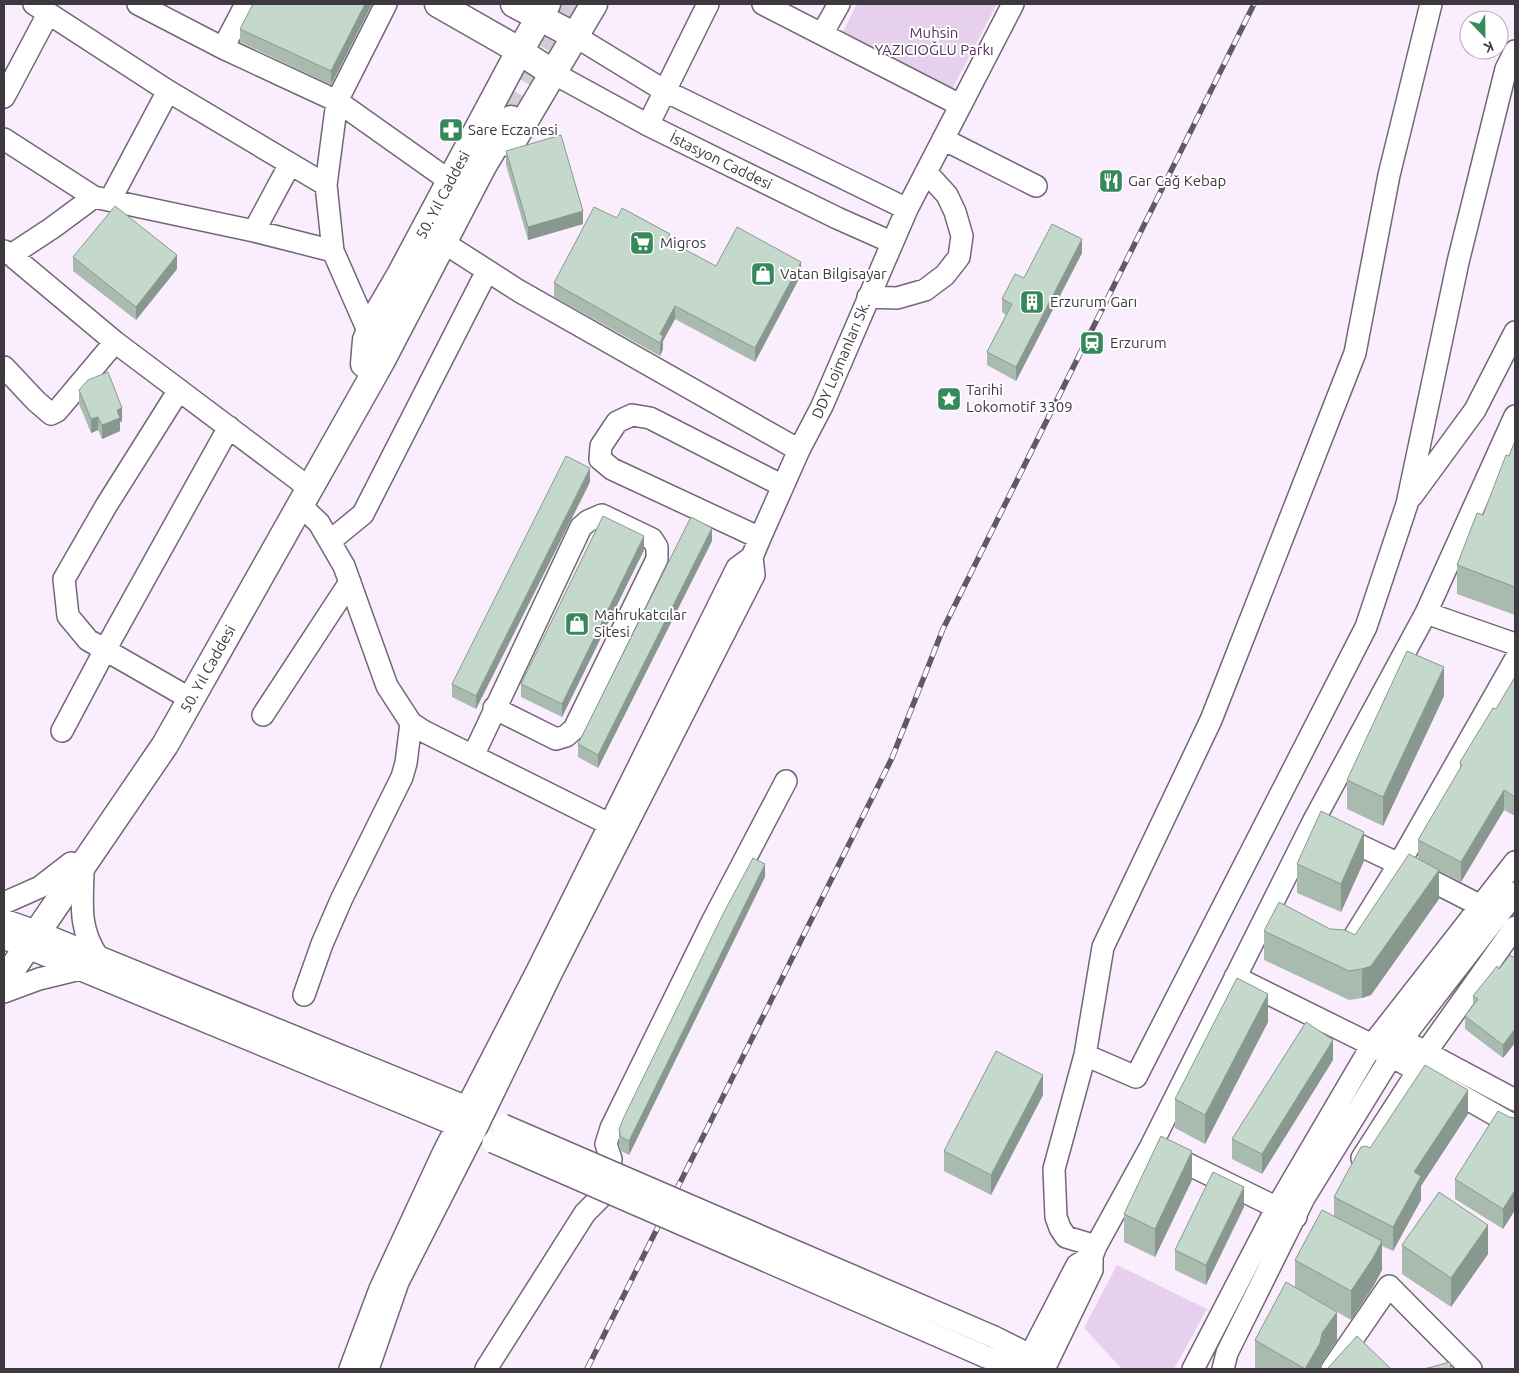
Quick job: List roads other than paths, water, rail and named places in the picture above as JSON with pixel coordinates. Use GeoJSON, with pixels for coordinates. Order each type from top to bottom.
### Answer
{"type":"FeatureCollection","features":[{"type":"Feature","properties":{"kind":"main road"},"geometry":{"type":"LineString","coordinates":[[438,4],[554,73]]}},
{"type":"Feature","properties":{"kind":"main road"},"geometry":{"type":"LineString","coordinates":[[514,4],[543,10],[575,36]]}},
{"type":"Feature","properties":{"kind":"main road","name":"50. Yıl Caddesi"},"geometry":{"type":"LineString","coordinates":[[364,364],[366,340],[400,336],[594,4]]}},
{"type":"Feature","properties":{"kind":"main road","name":"50. Yıl Caddesi"},"geometry":{"type":"LineString","coordinates":[[380,338],[376,316],[543,10]]}},
{"type":"Feature","properties":{"kind":"main road","name":"50. Yıl Caddesi"},"geometry":{"type":"LineString","coordinates":[[4,981],[17,938],[77,865],[165,745],[300,493],[380,338],[483,166],[506,115],[364,364],[300,493],[146,756],[77,865]]}},
{"type":"Feature","properties":{"kind":"street"},"geometry":{"type":"LineString","coordinates":[[138,4],[223,48],[337,102],[440,174],[449,183]]}},
{"type":"Feature","properties":{"kind":"street"},"geometry":{"type":"LineString","coordinates":[[223,48],[246,4]]}},
{"type":"Feature","properties":{"kind":"street"},"geometry":{"type":"LineString","coordinates":[[380,338],[333,251],[326,185],[337,102],[386,4]]}},
{"type":"Feature","properties":{"kind":"street"},"geometry":{"type":"LineString","coordinates":[[648,125],[708,4]]}},
{"type":"Feature","properties":{"kind":"street"},"geometry":{"type":"LineString","coordinates":[[762,4],[960,105]]}},
{"type":"Feature","properties":{"kind":"street"},"geometry":{"type":"LineString","coordinates":[[822,34],[838,4]]}},
{"type":"Feature","properties":{"kind":"street","name":"DDY Lojmanları Sk."},"geometry":{"type":"LineString","coordinates":[[752,558],[799,450],[822,406],[891,242],[1013,4]]}},
{"type":"Feature","properties":{"kind":"street"},"geometry":{"type":"LineString","coordinates":[[1094,1251],[1066,1237],[1060,1228],[1056,1217],[1054,1169],[1085,1054],[1103,947],[1211,720],[1354,353],[1389,175],[1431,4]]}},
{"type":"Feature","properties":{"kind":"street"},"geometry":{"type":"LineString","coordinates":[[4,97],[41,9],[168,91],[326,185]]}},
{"type":"Feature","properties":{"kind":"street"},"geometry":{"type":"LineString","coordinates":[[575,36],[665,91],[907,209]]}},
{"type":"Feature","properties":{"kind":"street"},"geometry":{"type":"LineString","coordinates":[[1085,1054],[1136,1077],[1366,628],[1406,504],[1458,262],[1506,69],[1515,51]]}},
{"type":"Feature","properties":{"kind":"street","name":"İstasyon Caddesi"},"geometry":{"type":"LineString","coordinates":[[554,73],[648,125],[828,214],[891,242]]}},
{"type":"Feature","properties":{"kind":"street"},"geometry":{"type":"LineString","coordinates":[[168,91],[102,198],[7,253],[115,342],[228,427],[300,493],[344,566],[386,686],[411,722],[425,732],[609,824]]}},
{"type":"Feature","properties":{"kind":"street"},"geometry":{"type":"LineString","coordinates":[[4,139],[102,198],[254,231],[333,251]]}},
{"type":"Feature","properties":{"kind":"street"},"geometry":{"type":"LineString","coordinates":[[943,139],[1036,186]]}},
{"type":"Feature","properties":{"kind":"street"},"geometry":{"type":"LineString","coordinates":[[254,231],[290,164]]}},
{"type":"Feature","properties":{"kind":"street"},"geometry":{"type":"LineString","coordinates":[[868,297],[897,298],[925,290],[945,275],[959,257],[962,236],[955,212],[947,195],[926,172]]}},
{"type":"Feature","properties":{"kind":"street"},"geometry":{"type":"LineString","coordinates":[[452,248],[519,291],[799,450]]}},
{"type":"Feature","properties":{"kind":"street"},"geometry":{"type":"LineString","coordinates":[[330,541],[362,514],[488,271]]}},
{"type":"Feature","properties":{"kind":"street"},"geometry":{"type":"LineString","coordinates":[[1406,504],[1475,410],[1515,332]]}},
{"type":"Feature","properties":{"kind":"street"},"geometry":{"type":"LineString","coordinates":[[4,367],[50,414],[56,411],[115,342]]}},
{"type":"Feature","properties":{"kind":"street"},"geometry":{"type":"LineString","coordinates":[[180,390],[106,506],[64,579],[68,616],[88,640],[182,694]]}},
{"type":"Feature","properties":{"kind":"street"},"geometry":{"type":"LineString","coordinates":[[760,538],[612,469],[600,459],[601,446],[618,422],[632,415],[650,418],[783,486]]}},
{"type":"Feature","properties":{"kind":"street"},"geometry":{"type":"LineString","coordinates":[[1036,1366],[1092,1270],[1094,1251],[1151,1146],[1313,822],[1426,613],[1515,416]]}},
{"type":"Feature","properties":{"kind":"street"},"geometry":{"type":"LineString","coordinates":[[62,731],[228,427]]}},
{"type":"Feature","properties":{"kind":"street"},"geometry":{"type":"LineString","coordinates":[[473,756],[494,708],[581,527],[588,520],[602,515],[652,539],[657,547],[657,559],[574,729],[566,736],[556,739],[494,708]]}},
{"type":"Feature","properties":{"kind":"street"},"geometry":{"type":"LineString","coordinates":[[350,1369],[380,1289],[444,1151],[471,1120],[552,972],[754,576],[752,558],[736,568],[609,824],[471,1120],[398,1282],[368,1369]]}},
{"type":"Feature","properties":{"kind":"street"},"geometry":{"type":"LineString","coordinates":[[263,715],[350,582]]}},
{"type":"Feature","properties":{"kind":"street"},"geometry":{"type":"LineString","coordinates":[[1426,613],[1515,644]]}},
{"type":"Feature","properties":{"kind":"street"},"geometry":{"type":"LineString","coordinates":[[1328,942],[1343,947],[1352,940],[1399,864],[1515,660]]}},
{"type":"Feature","properties":{"kind":"street"},"geometry":{"type":"LineString","coordinates":[[304,995],[322,944],[342,898],[402,777],[406,763],[411,722]]}},
{"type":"Feature","properties":{"kind":"street"},"geometry":{"type":"LineString","coordinates":[[486,1369],[585,1213],[600,1198],[609,1177],[611,1159],[606,1144],[611,1128],[712,922],[786,781]]}},
{"type":"Feature","properties":{"kind":"street"},"geometry":{"type":"LineString","coordinates":[[1313,822],[1481,906]]}},
{"type":"Feature","properties":{"kind":"street"},"geometry":{"type":"LineString","coordinates":[[1223,1369],[1227,1353],[1304,1198],[1393,1041],[1481,906],[1515,862]]}},
{"type":"Feature","properties":{"kind":"street"},"geometry":{"type":"LineString","coordinates":[[4,903],[40,887],[77,865],[83,923],[90,946],[98,957]]}},
{"type":"Feature","properties":{"kind":"street"},"geometry":{"type":"LineString","coordinates":[[1235,977],[1372,1045],[1393,1041],[1515,893]]}},
{"type":"Feature","properties":{"kind":"street"},"geometry":{"type":"LineString","coordinates":[[1362,1158],[1422,1062],[1515,927]]}},
{"type":"Feature","properties":{"kind":"street"},"geometry":{"type":"LineString","coordinates":[[17,938],[80,969],[471,1120]]}},
{"type":"Feature","properties":{"kind":"street"},"geometry":{"type":"LineString","coordinates":[[17,938],[98,957],[471,1120],[984,1356],[1036,1366]]}},
{"type":"Feature","properties":{"kind":"street"},"geometry":{"type":"LineString","coordinates":[[4,992],[39,979],[80,969]]}},
{"type":"Feature","properties":{"kind":"street"},"geometry":{"type":"LineString","coordinates":[[1393,1041],[1515,1126]]}},
{"type":"Feature","properties":{"kind":"street"},"geometry":{"type":"LineString","coordinates":[[1193,1369],[1277,1207],[1372,1045]]}},
{"type":"Feature","properties":{"kind":"street"},"geometry":{"type":"LineString","coordinates":[[1422,1062],[1515,1098]]}},
{"type":"Feature","properties":{"kind":"street"},"geometry":{"type":"LineString","coordinates":[[498,1134],[994,1337],[1036,1366]]}},
{"type":"Feature","properties":{"kind":"street"},"geometry":{"type":"LineString","coordinates":[[1151,1146],[1296,1217]]}},
{"type":"Feature","properties":{"kind":"street"},"geometry":{"type":"LineString","coordinates":[[1332,1369],[1389,1286],[1471,1369]]}},
{"type":"Feature","properties":{"kind":"tunnel"},"geometry":{"type":"LineString","coordinates":[[511,119],[575,4]]}},
{"type":"Feature","properties":{"kind":"railway"},"geometry":{"type":"LineString","coordinates":[[587,1369],[892,758],[943,629],[1254,4]]}},
{"type":"Feature","properties":{"kind":"place","name":"Sare Eczanesi"},"geometry":{"type":"Point","coordinates":[451,130]}},
{"type":"Feature","properties":{"kind":"place","name":"Gar Cağ Kebap"},"geometry":{"type":"Point","coordinates":[1111,181]}},
{"type":"Feature","properties":{"kind":"place","name":"Migros"},"geometry":{"type":"Point","coordinates":[642,243]}},
{"type":"Feature","properties":{"kind":"place","name":"Vatan Bilgisayar"},"geometry":{"type":"Point","coordinates":[763,274]}},
{"type":"Feature","properties":{"kind":"place","name":"Erzurum Garı"},"geometry":{"type":"Point","coordinates":[1032,302]}},
{"type":"Feature","properties":{"kind":"place","name":"Erzurum"},"geometry":{"type":"Point","coordinates":[1092,343]}},
{"type":"Feature","properties":{"kind":"place","name":"Tarihi Lokomotif 3309"},"geometry":{"type":"Point","coordinates":[949,399]}},
{"type":"Feature","properties":{"kind":"place","name":"Mahrukatcılar Sitesi"},"geometry":{"type":"Point","coordinates":[577,624]}},
{"type":"Feature","properties":{"kind":"park label","name":"Muhsin YAZICIOĞLU Parkı"},"geometry":{"type":"Point","coordinates":[934,42]}}]}
